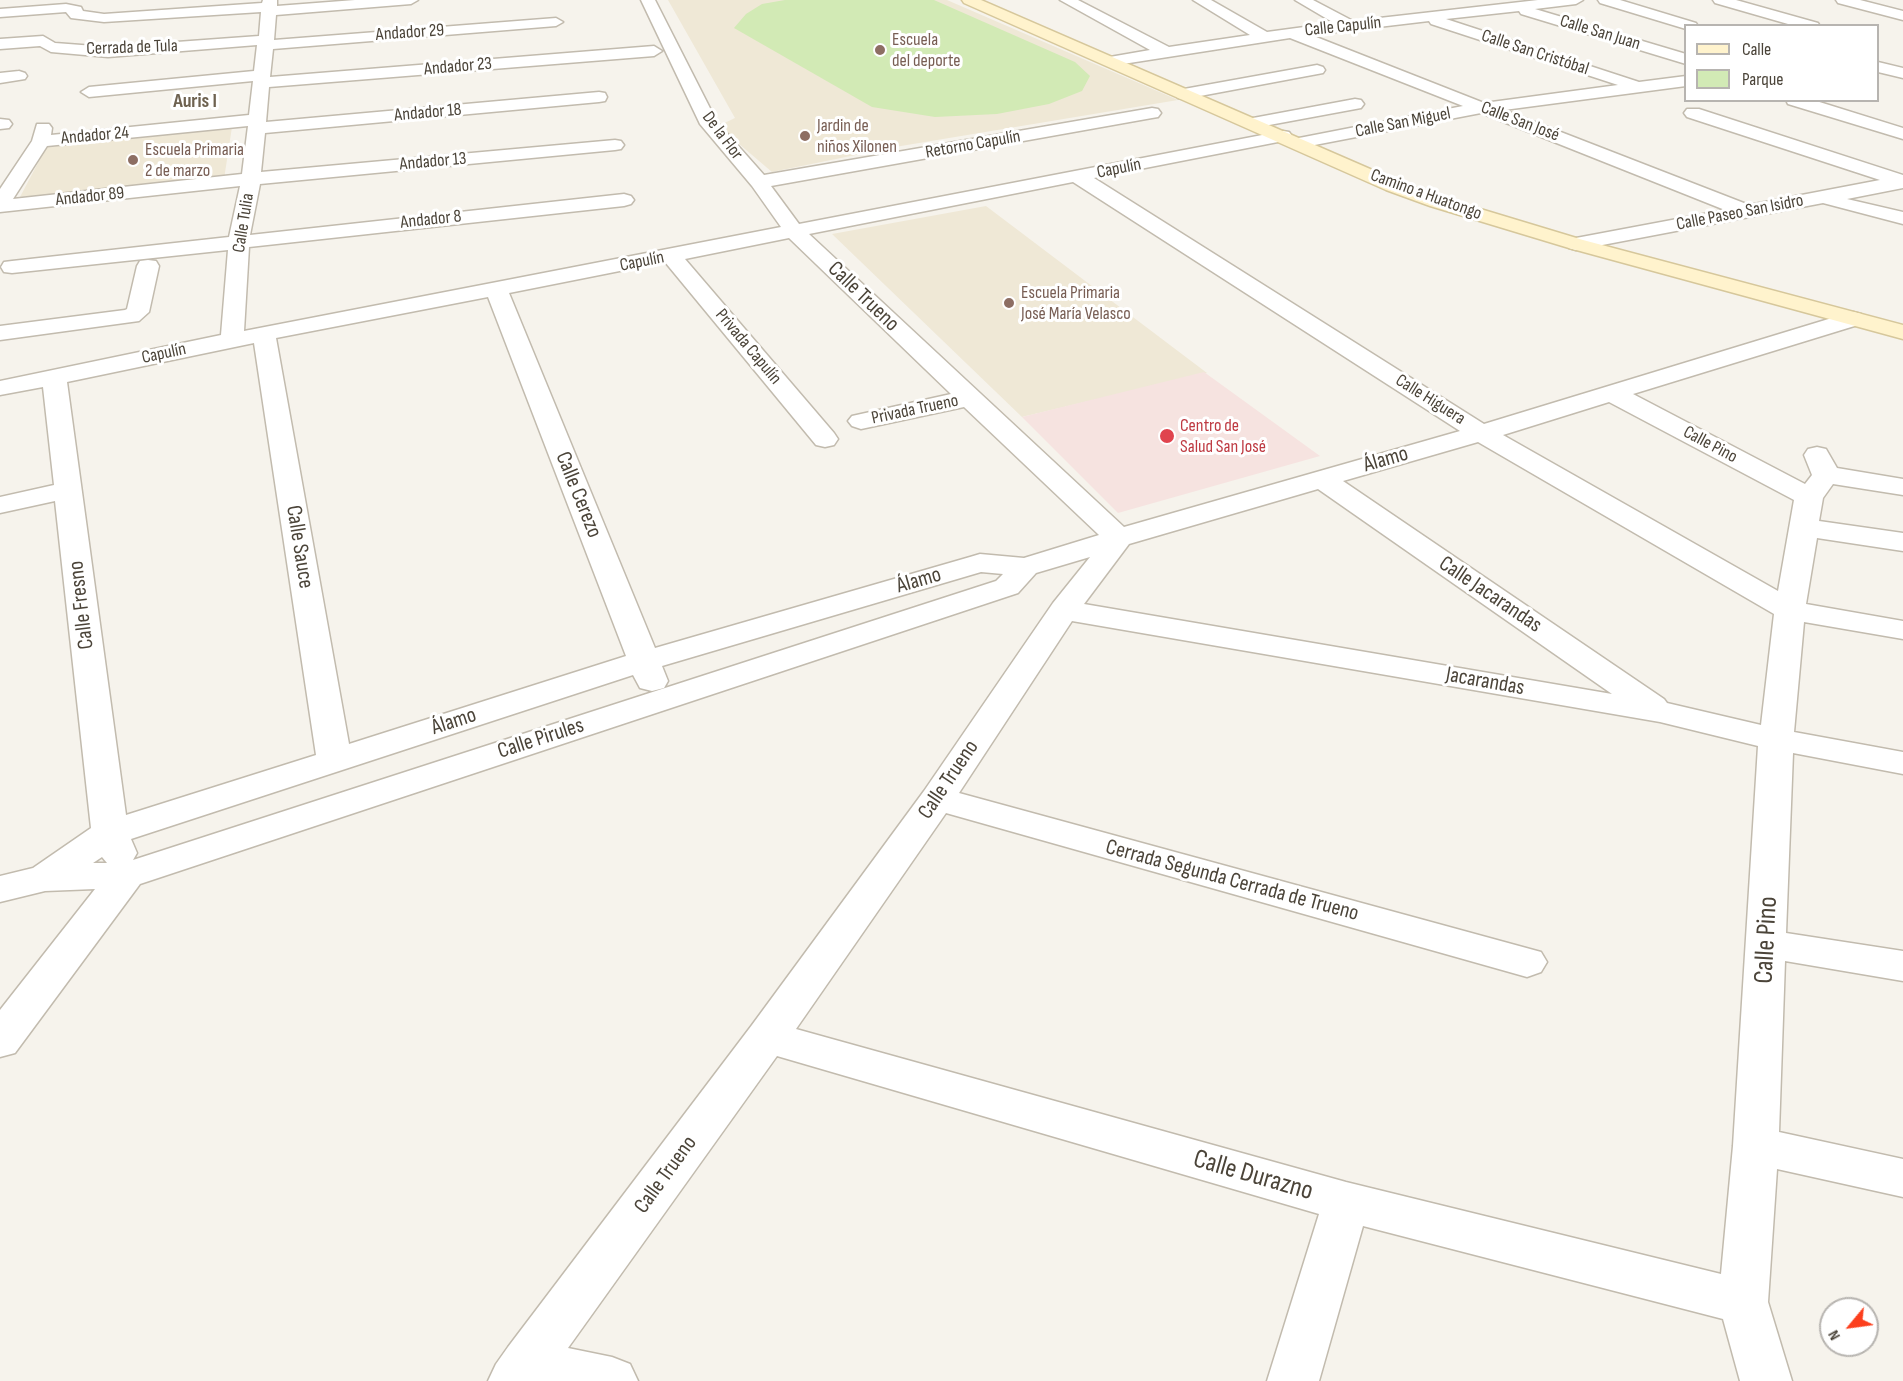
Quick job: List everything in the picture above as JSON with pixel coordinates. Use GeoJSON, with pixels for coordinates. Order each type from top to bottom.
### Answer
{"type":"FeatureCollection","features":[{"type":"Feature","properties":{"kind":"main road","name":"Camino a Huatongo"},"geometry":{"type":"LineString","coordinates":[[969,0],[1393,186],[1437,202],[1576,244],[1903,332]]}},
{"type":"Feature","properties":{"kind":"street"},"geometry":{"type":"LineString","coordinates":[[0,13],[66,8],[76,10],[76,15],[104,18],[269,6],[411,0]]}},
{"type":"Feature","properties":{"kind":"street","name":"De la Flor"},"geometry":{"type":"LineString","coordinates":[[648,0],[709,124],[759,182],[795,232]]}},
{"type":"Feature","properties":{"kind":"street"},"geometry":{"type":"LineString","coordinates":[[1067,0],[1166,52]]}},
{"type":"Feature","properties":{"kind":"street"},"geometry":{"type":"LineString","coordinates":[[1200,0],[1266,36]]}},
{"type":"Feature","properties":{"kind":"street"},"geometry":{"type":"LineString","coordinates":[[1302,0],[1350,26]]}},
{"type":"Feature","properties":{"kind":"street"},"geometry":{"type":"LineString","coordinates":[[1462,0],[1486,11]]}},
{"type":"Feature","properties":{"kind":"street","name":"Calle Capulín"},"geometry":{"type":"LineString","coordinates":[[1110,62],[1266,36],[1576,0]]}},
{"type":"Feature","properties":{"kind":"street"},"geometry":{"type":"LineString","coordinates":[[1605,0],[1684,24]]}},
{"type":"Feature","properties":{"kind":"street"},"geometry":{"type":"LineString","coordinates":[[1720,0],[1806,24]]}},
{"type":"Feature","properties":{"kind":"street"},"geometry":{"type":"LineString","coordinates":[[1843,0],[1903,16]]}},
{"type":"Feature","properties":{"kind":"street","name":"Calle San Cristóbal"},"geometry":{"type":"LineString","coordinates":[[1414,4],[1434,17],[1641,87]]}},
{"type":"Feature","properties":{"kind":"street","name":"Calle Tulia"},"geometry":{"type":"LineString","coordinates":[[232,340],[239,240],[251,179],[269,6]]}},
{"type":"Feature","properties":{"kind":"street","name":"Calle San Juan"},"geometry":{"type":"LineString","coordinates":[[1514,7],[1684,58]]}},
{"type":"Feature","properties":{"kind":"street","name":"Andador 29"},"geometry":{"type":"LineString","coordinates":[[265,42],[555,22]]}},
{"type":"Feature","properties":{"kind":"street"},"geometry":{"type":"LineString","coordinates":[[1376,23],[1409,34]]}},
{"type":"Feature","properties":{"kind":"street","name":"Calle San José"},"geometry":{"type":"LineString","coordinates":[[1291,33],[1748,212]]}},
{"type":"Feature","properties":{"kind":"street","name":"Cerrada de Tula"},"geometry":{"type":"LineString","coordinates":[[0,44],[43,41],[51,47],[108,52],[265,42]]}},
{"type":"Feature","properties":{"kind":"street","name":"Andador 23"},"geometry":{"type":"LineString","coordinates":[[89,92],[654,51]]}},
{"type":"Feature","properties":{"kind":"street"},"geometry":{"type":"LineString","coordinates":[[1879,67],[1903,73]]}},
{"type":"Feature","properties":{"kind":"street"},"geometry":{"type":"LineString","coordinates":[[1184,94],[1317,70]]}},
{"type":"Feature","properties":{"kind":"street"},"geometry":{"type":"LineString","coordinates":[[0,78],[19,76]]}},
{"type":"Feature","properties":{"kind":"street","name":"Calle San Miguel"},"geometry":{"type":"LineString","coordinates":[[1291,140],[1482,108],[1684,81]]}},
{"type":"Feature","properties":{"kind":"street"},"geometry":{"type":"LineString","coordinates":[[1552,83],[1586,94]]}},
{"type":"Feature","properties":{"kind":"street","name":"Andador 18"},"geometry":{"type":"LineString","coordinates":[[257,124],[599,98]]}},
{"type":"Feature","properties":{"kind":"street"},"geometry":{"type":"LineString","coordinates":[[1800,102],[1903,134]]}},
{"type":"Feature","properties":{"kind":"street"},"geometry":{"type":"LineString","coordinates":[[1253,123],[1355,104]]}},
{"type":"Feature","properties":{"kind":"street","name":"Retorno Capulín"},"geometry":{"type":"LineString","coordinates":[[759,182],[1152,113]]}},
{"type":"Feature","properties":{"kind":"street"},"geometry":{"type":"LineString","coordinates":[[1693,113],[1903,182]]}},
{"type":"Feature","properties":{"kind":"street","name":"Andador 24"},"geometry":{"type":"LineString","coordinates":[[20,171],[42,134],[257,124]]}},
{"type":"Feature","properties":{"kind":"street","name":"Capulín"},"geometry":{"type":"LineString","coordinates":[[0,388],[232,340],[1078,177],[1291,140]]}},
{"type":"Feature","properties":{"kind":"street","name":"Andador 13"},"geometry":{"type":"LineString","coordinates":[[251,179],[615,145]]}},
{"type":"Feature","properties":{"kind":"street"},"geometry":{"type":"LineString","coordinates":[[0,173],[20,171]]}},
{"type":"Feature","properties":{"kind":"street"},"geometry":{"type":"LineString","coordinates":[[0,205],[20,171]]}},
{"type":"Feature","properties":{"kind":"street","name":"Calle Higuera"},"geometry":{"type":"LineString","coordinates":[[1078,177],[1481,433],[1790,610],[1903,630]]}},
{"type":"Feature","properties":{"kind":"street","name":"Andador 89"},"geometry":{"type":"LineString","coordinates":[[0,205],[251,179]]}},
{"type":"Feature","properties":{"kind":"street","name":"Calle Paseo San Isidro"},"geometry":{"type":"LineString","coordinates":[[1576,244],[1903,182]]}},
{"type":"Feature","properties":{"kind":"street"},"geometry":{"type":"LineString","coordinates":[[1878,187],[1903,193]]}},
{"type":"Feature","properties":{"kind":"street"},"geometry":{"type":"LineString","coordinates":[[1818,198],[1903,218]]}},
{"type":"Feature","properties":{"kind":"street","name":"Andador 8"},"geometry":{"type":"LineString","coordinates":[[12,267],[239,240],[624,200]]}},
{"type":"Feature","properties":{"kind":"street","name":"Calle Trueno"},"geometry":{"type":"LineString","coordinates":[[520,1372],[767,1037],[938,799],[1064,610],[1119,538],[795,232]]}},
{"type":"Feature","properties":{"kind":"street","name":"Privada Capulín"},"geometry":{"type":"LineString","coordinates":[[671,256],[825,438]]}},
{"type":"Feature","properties":{"kind":"street"},"geometry":{"type":"LineString","coordinates":[[0,333],[131,316],[138,312],[148,266]]}},
{"type":"Feature","properties":{"kind":"street","name":"Calle Cerezo"},"geometry":{"type":"LineString","coordinates":[[496,289],[660,700]]}},
{"type":"Feature","properties":{"kind":"street","name":"Álamo"},"geometry":{"type":"LineString","coordinates":[[0,890],[45,878],[110,833],[334,759],[644,662],[980,563],[1026,567],[1320,478],[1481,433],[1852,319]]}},
{"type":"Feature","properties":{"kind":"street","name":"Calle Sauce"},"geometry":{"type":"LineString","coordinates":[[264,334],[334,759]]}},
{"type":"Feature","properties":{"kind":"street","name":"Calle Fresno"},"geometry":{"type":"LineString","coordinates":[[54,377],[110,833],[127,875]]}},
{"type":"Feature","properties":{"kind":"street","name":"Calle Pino"},"geometry":{"type":"LineString","coordinates":[[1612,393],[1814,489],[1790,610],[1776,739],[1756,1146],[1743,1302],[1766,1381]]}},
{"type":"Feature","properties":{"kind":"street","name":"Privada Trueno"},"geometry":{"type":"LineString","coordinates":[[861,421],[969,398]]}},
{"type":"Feature","properties":{"kind":"street","name":"Calle Jacarandas"},"geometry":{"type":"LineString","coordinates":[[1320,478],[1660,712]]}},
{"type":"Feature","properties":{"kind":"street"},"geometry":{"type":"LineString","coordinates":[[1814,489],[1903,487]]}},
{"type":"Feature","properties":{"kind":"street"},"geometry":{"type":"LineString","coordinates":[[1814,489],[1903,542]]}},
{"type":"Feature","properties":{"kind":"street"},"geometry":{"type":"LineString","coordinates":[[0,505],[69,490]]}},
{"type":"Feature","properties":{"kind":"street","name":"Calle Pirules"},"geometry":{"type":"LineString","coordinates":[[45,878],[127,875],[1006,587],[1026,567]]}},
{"type":"Feature","properties":{"kind":"street","name":"Jacarandas"},"geometry":{"type":"LineString","coordinates":[[1064,610],[1660,712],[1776,739],[1903,763]]}},
{"type":"Feature","properties":{"kind":"street","name":"Cerrada Segunda Cerrada de Trueno"},"geometry":{"type":"LineString","coordinates":[[938,799],[1527,962]]}},
{"type":"Feature","properties":{"kind":"street"},"geometry":{"type":"LineString","coordinates":[[0,1041],[127,875]]}},
{"type":"Feature","properties":{"kind":"street"},"geometry":{"type":"LineString","coordinates":[[1767,944],[1903,966]]}},
{"type":"Feature","properties":{"kind":"street","name":"Calle Durazno"},"geometry":{"type":"LineString","coordinates":[[767,1037],[1346,1202],[1743,1302]]}},
{"type":"Feature","properties":{"kind":"street"},"geometry":{"type":"LineString","coordinates":[[1756,1146],[1903,1178]]}},
{"type":"Feature","properties":{"kind":"street"},"geometry":{"type":"LineString","coordinates":[[1293,1381],[1346,1202]]}},
{"type":"Feature","properties":{"kind":"street"},"geometry":{"type":"LineString","coordinates":[[520,1372],[612,1381]]}},
{"type":"Feature","properties":{"kind":"shaded area","name":"Escuela del deporte"},"geometry":{"type":"Polygon","coordinates":[[[668,0],[947,0],[1178,100],[895,147],[772,172],[718,126],[735,118],[668,0]]]}},
{"type":"Feature","properties":{"kind":"shaded area","name":"Escuela Primaria 2 de marzo"},"geometry":{"type":"Polygon","coordinates":[[[232,127],[224,179],[20,197],[49,142],[232,127]]]}},
{"type":"Feature","properties":{"kind":"shaded area","name":"Escuela Primaria José María Velasco"},"geometry":{"type":"Polygon","coordinates":[[[986,206],[1207,373],[1022,417],[832,234],[986,206]]]}},
{"type":"Feature","properties":{"kind":"shaded area","name":"Centro de Salud San José"},"geometry":{"type":"Polygon","coordinates":[[[1204,372],[1320,456],[1118,513],[1022,417],[1204,372]]]}},
{"type":"Feature","properties":{"kind":"green space"},"geometry":{"type":"Polygon","coordinates":[[[785,0],[934,0],[1075,62],[1090,76],[1082,91],[1049,104],[997,114],[935,117],[872,107],[734,28],[746,14],[762,4],[785,0]]]}},
{"type":"Feature","properties":{"kind":"place","name":"Escuela del deporte"},"geometry":{"type":"Point","coordinates":[880,50]}},
{"type":"Feature","properties":{"kind":"place","name":"Jardin de niños Xilonen"},"geometry":{"type":"Point","coordinates":[805,136]}},
{"type":"Feature","properties":{"kind":"place","name":"Escuela Primaria 2 de marzo"},"geometry":{"type":"Point","coordinates":[133,160]}},
{"type":"Feature","properties":{"kind":"place","name":"Escuela Primaria José María Velasco"},"geometry":{"type":"Point","coordinates":[1009,303]}},
{"type":"Feature","properties":{"kind":"place","name":"Centro de Salud San José"},"geometry":{"type":"Point","coordinates":[1167,436]}},
{"type":"Feature","properties":{"kind":"district","name":"Auris I"},"geometry":{"type":"Point","coordinates":[195,102]}}]}
